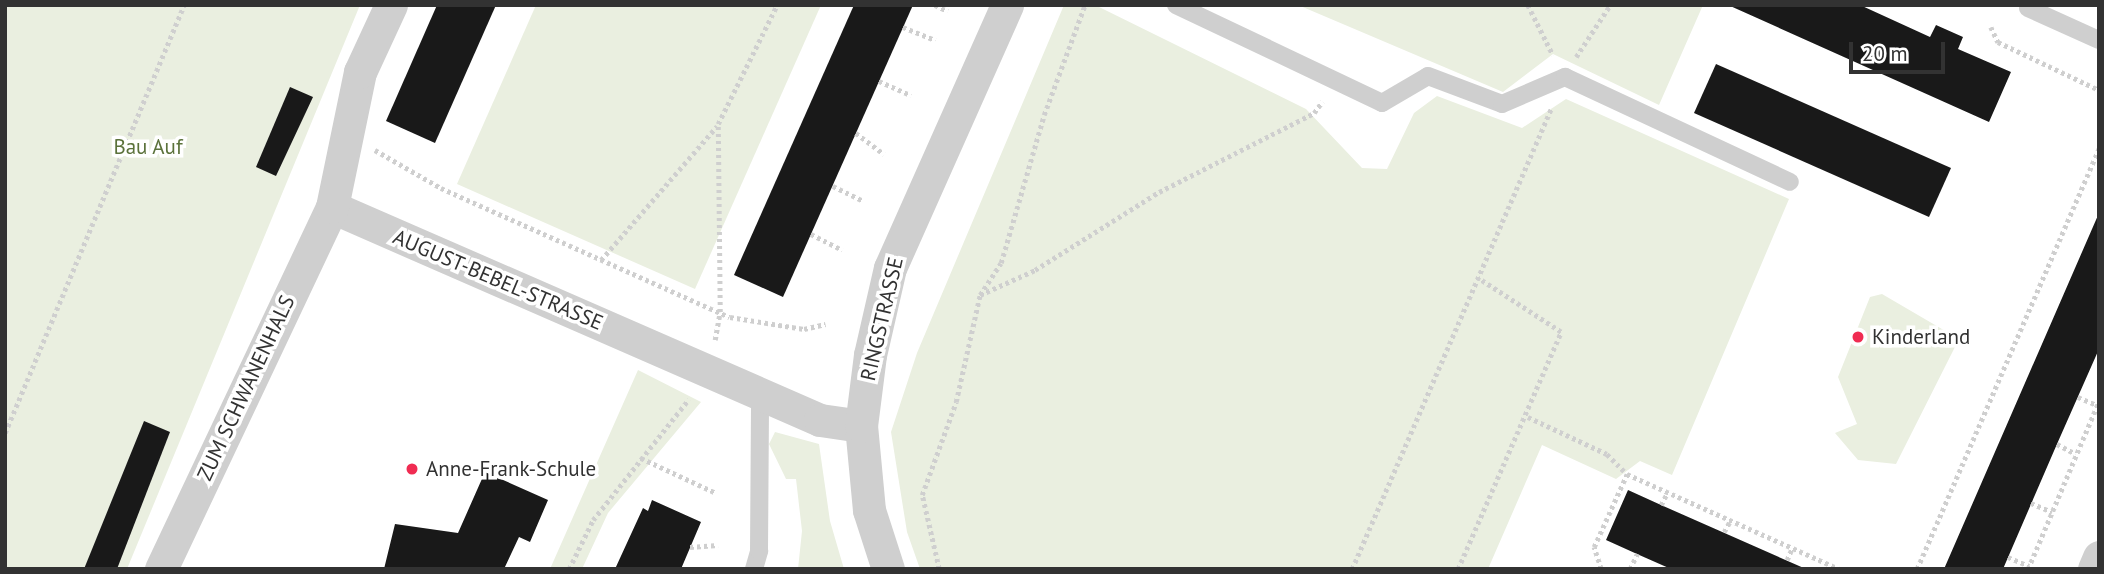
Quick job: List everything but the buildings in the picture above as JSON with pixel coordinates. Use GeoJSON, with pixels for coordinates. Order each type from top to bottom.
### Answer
{"type":"FeatureCollection","features":[{"type":"Feature","properties":{"kind":"street"},"geometry":{"type":"LineString","coordinates":[[332,207],[360,72],[391,5]]}},
{"type":"Feature","properties":{"kind":"street","name":"RINGSTRASSE"},"geometry":{"type":"LineString","coordinates":[[888,569],[869,510],[861,426],[870,355],[890,268],[1007,5]]}},
{"type":"Feature","properties":{"kind":"street","name":"AUGUST-BEBEL-STRASSE"},"geometry":{"type":"LineString","coordinates":[[332,207],[820,420],[861,426]]}},
{"type":"Feature","properties":{"kind":"street","name":"ZUM SCHWANENHALS"},"geometry":{"type":"LineString","coordinates":[[161,569],[332,207]]}},
{"type":"Feature","properties":{"kind":"street"},"geometry":{"type":"LineString","coordinates":[[2094,569],[2099,557]]}},
{"type":"Feature","properties":{"kind":"lane"},"geometry":{"type":"LineString","coordinates":[[1176,5],[1381,103],[1427,76],[1503,104],[1565,77],[1790,182]]}},
{"type":"Feature","properties":{"kind":"lane"},"geometry":{"type":"LineString","coordinates":[[2028,8],[2099,40]]}},
{"type":"Feature","properties":{"kind":"lane"},"geometry":{"type":"LineString","coordinates":[[754,569],[759,551],[760,394]]}},
{"type":"Feature","properties":{"kind":"path"},"geometry":{"type":"LineString","coordinates":[[5,433],[184,5]]}},
{"type":"Feature","properties":{"kind":"path"},"geometry":{"type":"LineString","coordinates":[[601,260],[719,124],[777,5]]}},
{"type":"Feature","properties":{"kind":"path"},"geometry":{"type":"LineString","coordinates":[[935,5],[948,11]]}},
{"type":"Feature","properties":{"kind":"path"},"geometry":{"type":"LineString","coordinates":[[939,569],[922,495],[956,402],[980,295],[1001,263],[1044,115],[1085,5]]}},
{"type":"Feature","properties":{"kind":"path"},"geometry":{"type":"LineString","coordinates":[[1528,5],[1565,77]]}},
{"type":"Feature","properties":{"kind":"path"},"geometry":{"type":"LineString","coordinates":[[1353,569],[1565,77],[1610,5]]}},
{"type":"Feature","properties":{"kind":"path"},"geometry":{"type":"LineString","coordinates":[[903,27],[936,40]]}},
{"type":"Feature","properties":{"kind":"path"},"geometry":{"type":"LineString","coordinates":[[1991,27],[1998,43],[2099,90]]}},
{"type":"Feature","properties":{"kind":"path"},"geometry":{"type":"LineString","coordinates":[[879,81],[911,95]]}},
{"type":"Feature","properties":{"kind":"path"},"geometry":{"type":"LineString","coordinates":[[980,295],[1035,270],[1159,192],[1314,113],[1338,82]]}},
{"type":"Feature","properties":{"kind":"path"},"geometry":{"type":"LineString","coordinates":[[569,569],[593,520],[699,386],[705,370],[720,312],[719,124]]}},
{"type":"Feature","properties":{"kind":"path"},"geometry":{"type":"LineString","coordinates":[[347,131],[441,188],[720,312],[804,329],[825,324]]}},
{"type":"Feature","properties":{"kind":"path"},"geometry":{"type":"LineString","coordinates":[[856,133],[884,154]]}},
{"type":"Feature","properties":{"kind":"path"},"geometry":{"type":"LineString","coordinates":[[1917,569],[2099,149]]}},
{"type":"Feature","properties":{"kind":"path"},"geometry":{"type":"LineString","coordinates":[[833,186],[864,201]]}},
{"type":"Feature","properties":{"kind":"path"},"geometry":{"type":"LineString","coordinates":[[811,234],[842,250]]}},
{"type":"Feature","properties":{"kind":"path"},"geometry":{"type":"LineString","coordinates":[[1458,569],[1528,417],[1561,332],[1478,278]]}},
{"type":"Feature","properties":{"kind":"path"},"geometry":{"type":"LineString","coordinates":[[2008,557],[2028,567],[2098,403],[2078,397]]}},
{"type":"Feature","properties":{"kind":"path"},"geometry":{"type":"LineString","coordinates":[[1528,417],[1607,454],[1627,474],[1839,569]]}},
{"type":"Feature","properties":{"kind":"path"},"geometry":{"type":"LineString","coordinates":[[2057,444],[2076,454]]}},
{"type":"Feature","properties":{"kind":"path"},"geometry":{"type":"LineString","coordinates":[[641,458],[716,493]]}},
{"type":"Feature","properties":{"kind":"path"},"geometry":{"type":"LineString","coordinates":[[1601,569],[1594,547],[1627,474]]}},
{"type":"Feature","properties":{"kind":"path"},"geometry":{"type":"LineString","coordinates":[[1661,505],[1667,493]]}},
{"type":"Feature","properties":{"kind":"path"},"geometry":{"type":"LineString","coordinates":[[2031,503],[2052,512]]}},
{"type":"Feature","properties":{"kind":"path"},"geometry":{"type":"LineString","coordinates":[[1724,532],[1730,520]]}},
{"type":"Feature","properties":{"kind":"path"},"geometry":{"type":"LineString","coordinates":[[690,547],[718,545]]}},
{"type":"Feature","properties":{"kind":"path"},"geometry":{"type":"LineString","coordinates":[[1787,560],[1792,548]]}},
{"type":"Feature","properties":{"kind":"path"},"geometry":{"type":"LineString","coordinates":[[1630,569],[1637,554]]}},
{"type":"Feature","properties":{"kind":"green space","name":"Bau Auf"},"geometry":{"type":"Polygon","coordinates":[[[5,5],[360,5],[127,569],[5,569],[5,5]]]}},
{"type":"Feature","properties":{"kind":"green space"},"geometry":{"type":"Polygon","coordinates":[[[536,5],[821,5],[695,289],[457,184],[536,5]]]}},
{"type":"Feature","properties":{"kind":"green space"},"geometry":{"type":"Polygon","coordinates":[[[1064,5],[1095,5],[1306,109],[1362,168],[1387,169],[1414,113],[1437,96],[1522,128],[1566,99],[1789,199],[1672,475],[1640,461],[1616,479],[1542,445],[1488,569],[920,569],[907,532],[891,432],[917,353],[1064,5]]]}},
{"type":"Feature","properties":{"kind":"green space"},"geometry":{"type":"Polygon","coordinates":[[[1298,5],[1703,5],[1659,105],[1553,54],[1503,92],[1298,5]]]}},
{"type":"Feature","properties":{"kind":"green space"},"geometry":{"type":"Polygon","coordinates":[[[1882,294],[1959,339],[1896,464],[1858,460],[1835,433],[1857,424],[1838,377],[1870,297],[1882,294]]]}},
{"type":"Feature","properties":{"kind":"green space"},"geometry":{"type":"Polygon","coordinates":[[[638,370],[701,402],[608,513],[582,569],[550,569],[638,370]]]}},
{"type":"Feature","properties":{"kind":"green space"},"geometry":{"type":"Polygon","coordinates":[[[775,432],[819,444],[830,521],[844,569],[798,569],[802,531],[796,479],[786,479],[769,444],[775,432]]]}},
{"type":"Feature","properties":{"kind":"place","name":"Kinderland"},"geometry":{"type":"Point","coordinates":[1858,337]}},
{"type":"Feature","properties":{"kind":"place","name":"Anne-Frank-Schule"},"geometry":{"type":"Point","coordinates":[412,469]}}]}
